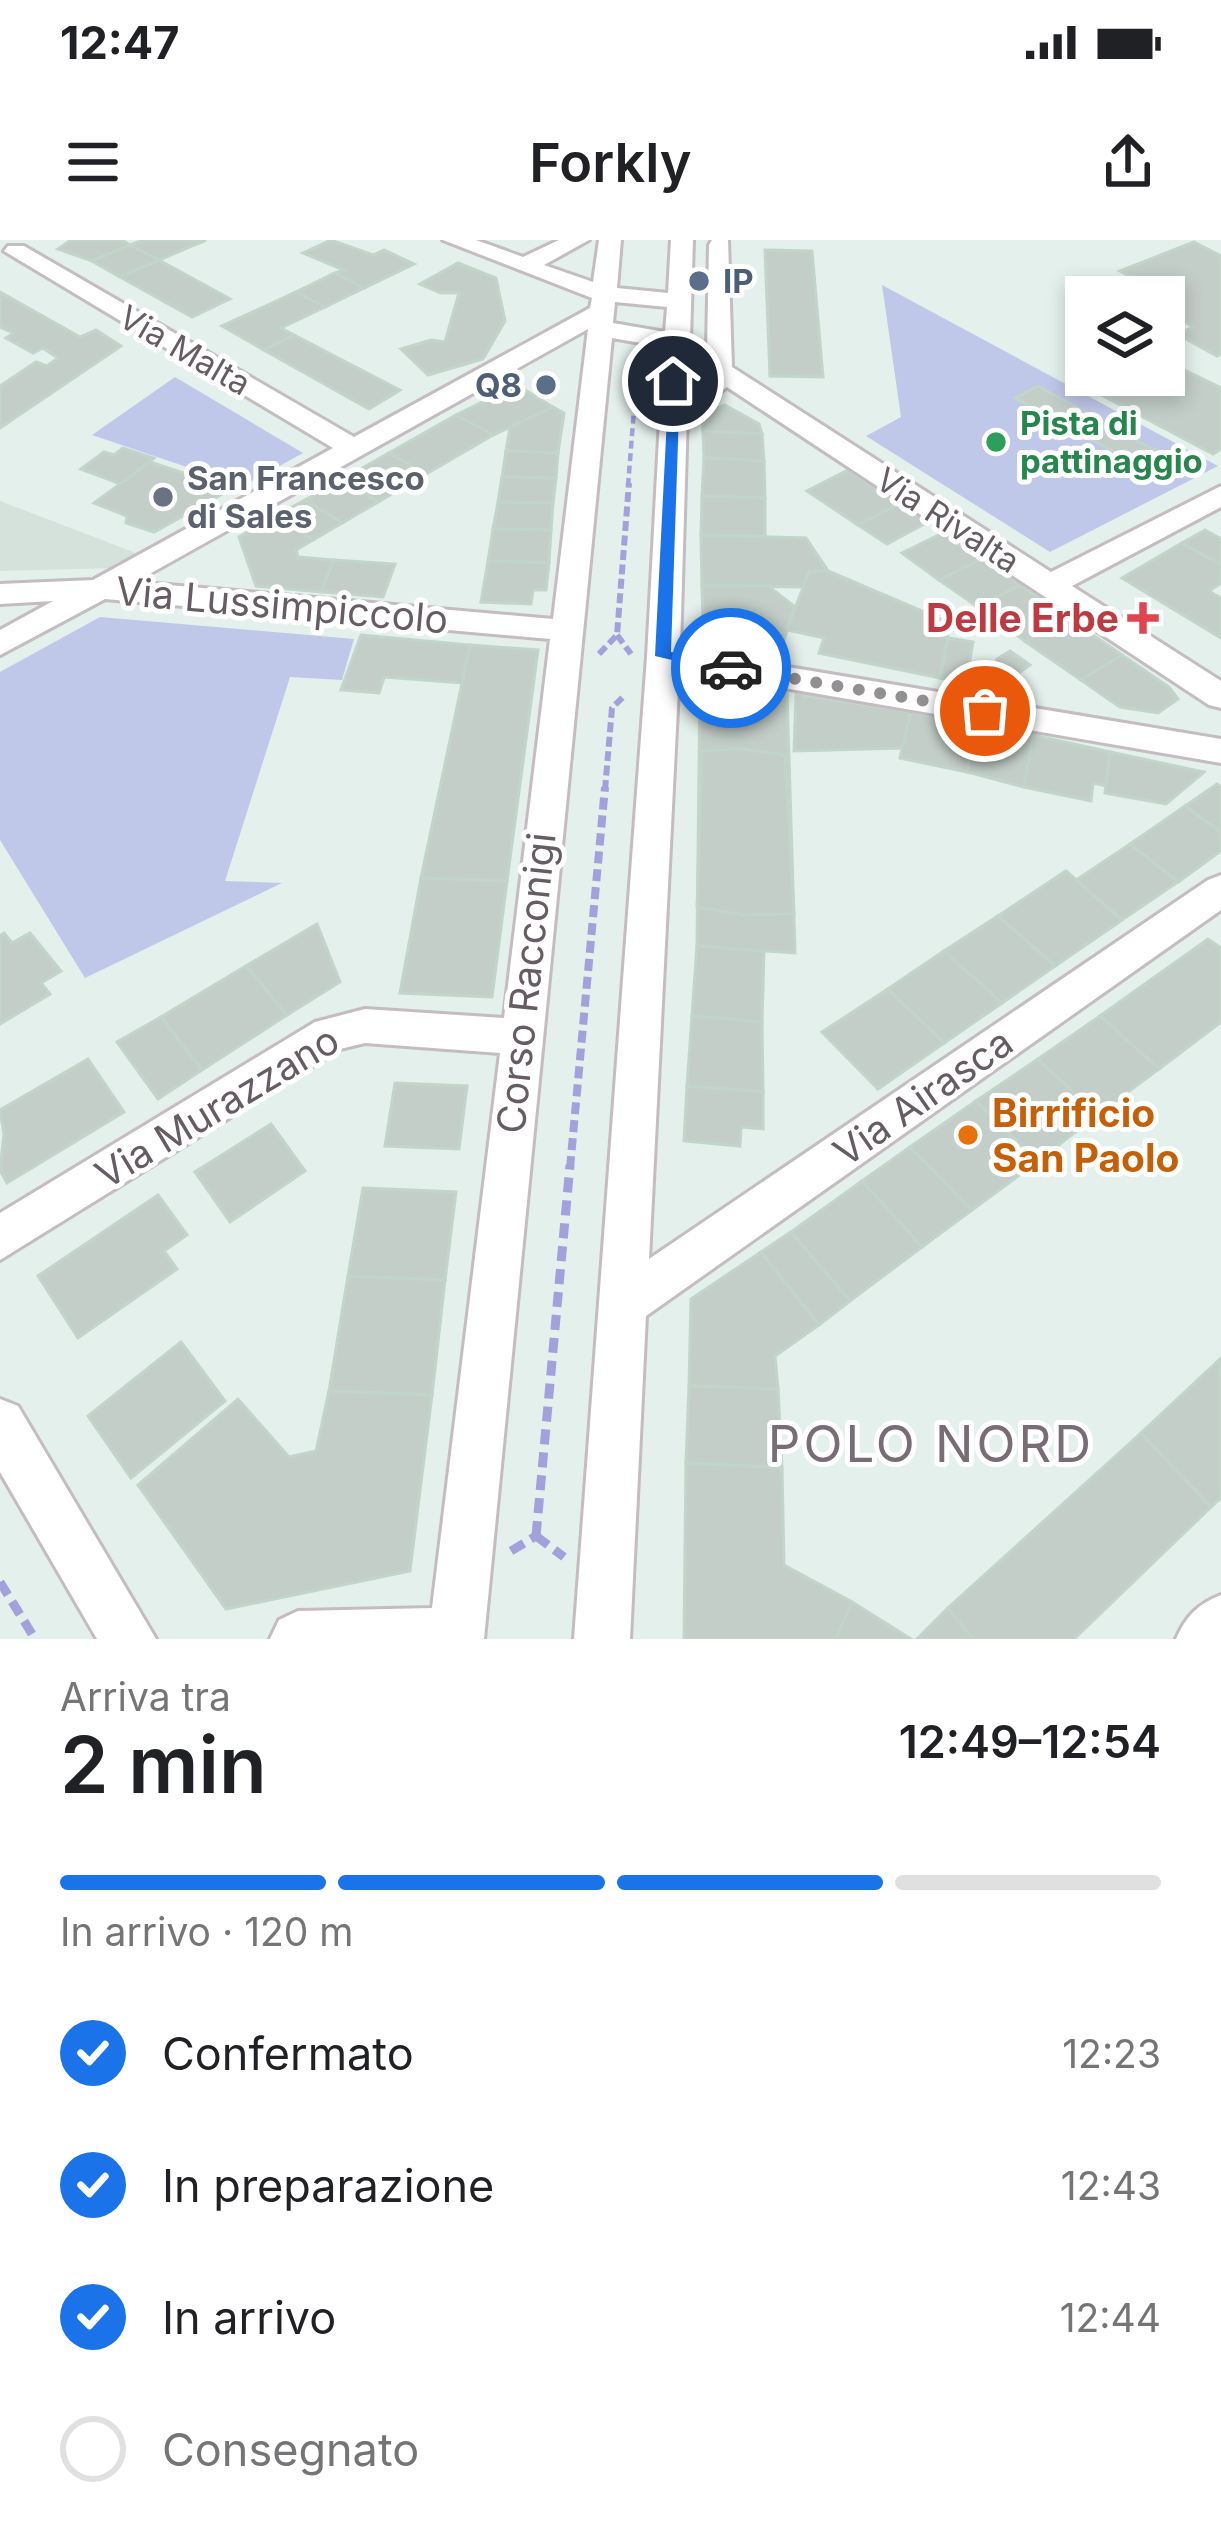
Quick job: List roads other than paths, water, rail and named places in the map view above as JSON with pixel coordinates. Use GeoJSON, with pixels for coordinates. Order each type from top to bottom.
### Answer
{"type":"FeatureCollection","features":[{"type":"Feature","properties":{"kind":"street"},"geometry":{"type":"LineString","coordinates":[[454,240],[531,269],[640,337],[676,342]]}},
{"type":"Feature","properties":{"kind":"street"},"geometry":{"type":"LineString","coordinates":[[531,269],[578,240]]}},
{"type":"Feature","properties":{"kind":"street","name":"Corso Racconigi"},"geometry":{"type":"LineString","coordinates":[[456,1638],[610,240]]}},
{"type":"Feature","properties":{"kind":"street"},"geometry":{"type":"LineString","coordinates":[[602,1639],[663,656],[682,240]]}},
{"type":"Feature","properties":{"kind":"street"},"geometry":{"type":"LineString","coordinates":[[681,266],[720,242]]}},
{"type":"Feature","properties":{"kind":"street"},"geometry":{"type":"LineString","coordinates":[[671,413],[706,391],[721,373],[720,242]]}},
{"type":"Feature","properties":{"kind":"street","name":"Via Malta"},"geometry":{"type":"LineString","coordinates":[[17,251],[354,449]]}},
{"type":"Feature","properties":{"kind":"street"},"geometry":{"type":"LineString","coordinates":[[531,269],[536,324]]}},
{"type":"Feature","properties":{"kind":"street"},"geometry":{"type":"LineString","coordinates":[[0,644],[354,449],[536,324],[678,301]]}},
{"type":"Feature","properties":{"kind":"street","name":"Via Rivalta"},"geometry":{"type":"LineString","coordinates":[[676,342],[1221,697]]}},
{"type":"Feature","properties":{"kind":"street"},"geometry":{"type":"LineString","coordinates":[[1050,585],[1221,495]]}},
{"type":"Feature","properties":{"kind":"street","name":"Via Lussimpiccolo"},"geometry":{"type":"LineString","coordinates":[[0,594],[100,589],[564,630]]}},
{"type":"Feature","properties":{"kind":"street"},"geometry":{"type":"LineString","coordinates":[[663,656],[1221,751]]}},
{"type":"Feature","properties":{"kind":"street","name":"Via Airasca"},"geometry":{"type":"LineString","coordinates":[[625,1303],[1221,890]]}},
{"type":"Feature","properties":{"kind":"street","name":"Via Murazzano"},"geometry":{"type":"LineString","coordinates":[[0,1238],[330,1034],[365,1026],[520,1036]]}},
{"type":"Feature","properties":{"kind":"street"},"geometry":{"type":"LineString","coordinates":[[0,1424],[128,1639]]}},
{"type":"Feature","properties":{"kind":"street"},"geometry":{"type":"LineString","coordinates":[[1204,1639],[1221,1622]]}},
{"type":"Feature","properties":{"kind":"street"},"geometry":{"type":"LineString","coordinates":[[298,1639],[359,1634],[456,1638]]}},
{"type":"Feature","properties":{"kind":"place","name":"IP"},"geometry":{"type":"Point","coordinates":[699,281]}},
{"type":"Feature","properties":{"kind":"place","name":"Q8"},"geometry":{"type":"Point","coordinates":[546,385]}},
{"type":"Feature","properties":{"kind":"place","name":"Pista di pattinaggio"},"geometry":{"type":"Point","coordinates":[996,442]}},
{"type":"Feature","properties":{"kind":"place","name":"San Francesco di Sales"},"geometry":{"type":"Point","coordinates":[163,497]}},
{"type":"Feature","properties":{"kind":"place","name":"Delle Erbe"},"geometry":{"type":"Point","coordinates":[1143,618]}},
{"type":"Feature","properties":{"kind":"place","name":"Birrificio San Paolo"},"geometry":{"type":"Point","coordinates":[968,1135]}},
{"type":"Feature","properties":{"kind":"district","name":"POLO NORD"},"geometry":{"type":"Point","coordinates":[931,1444]}}]}
